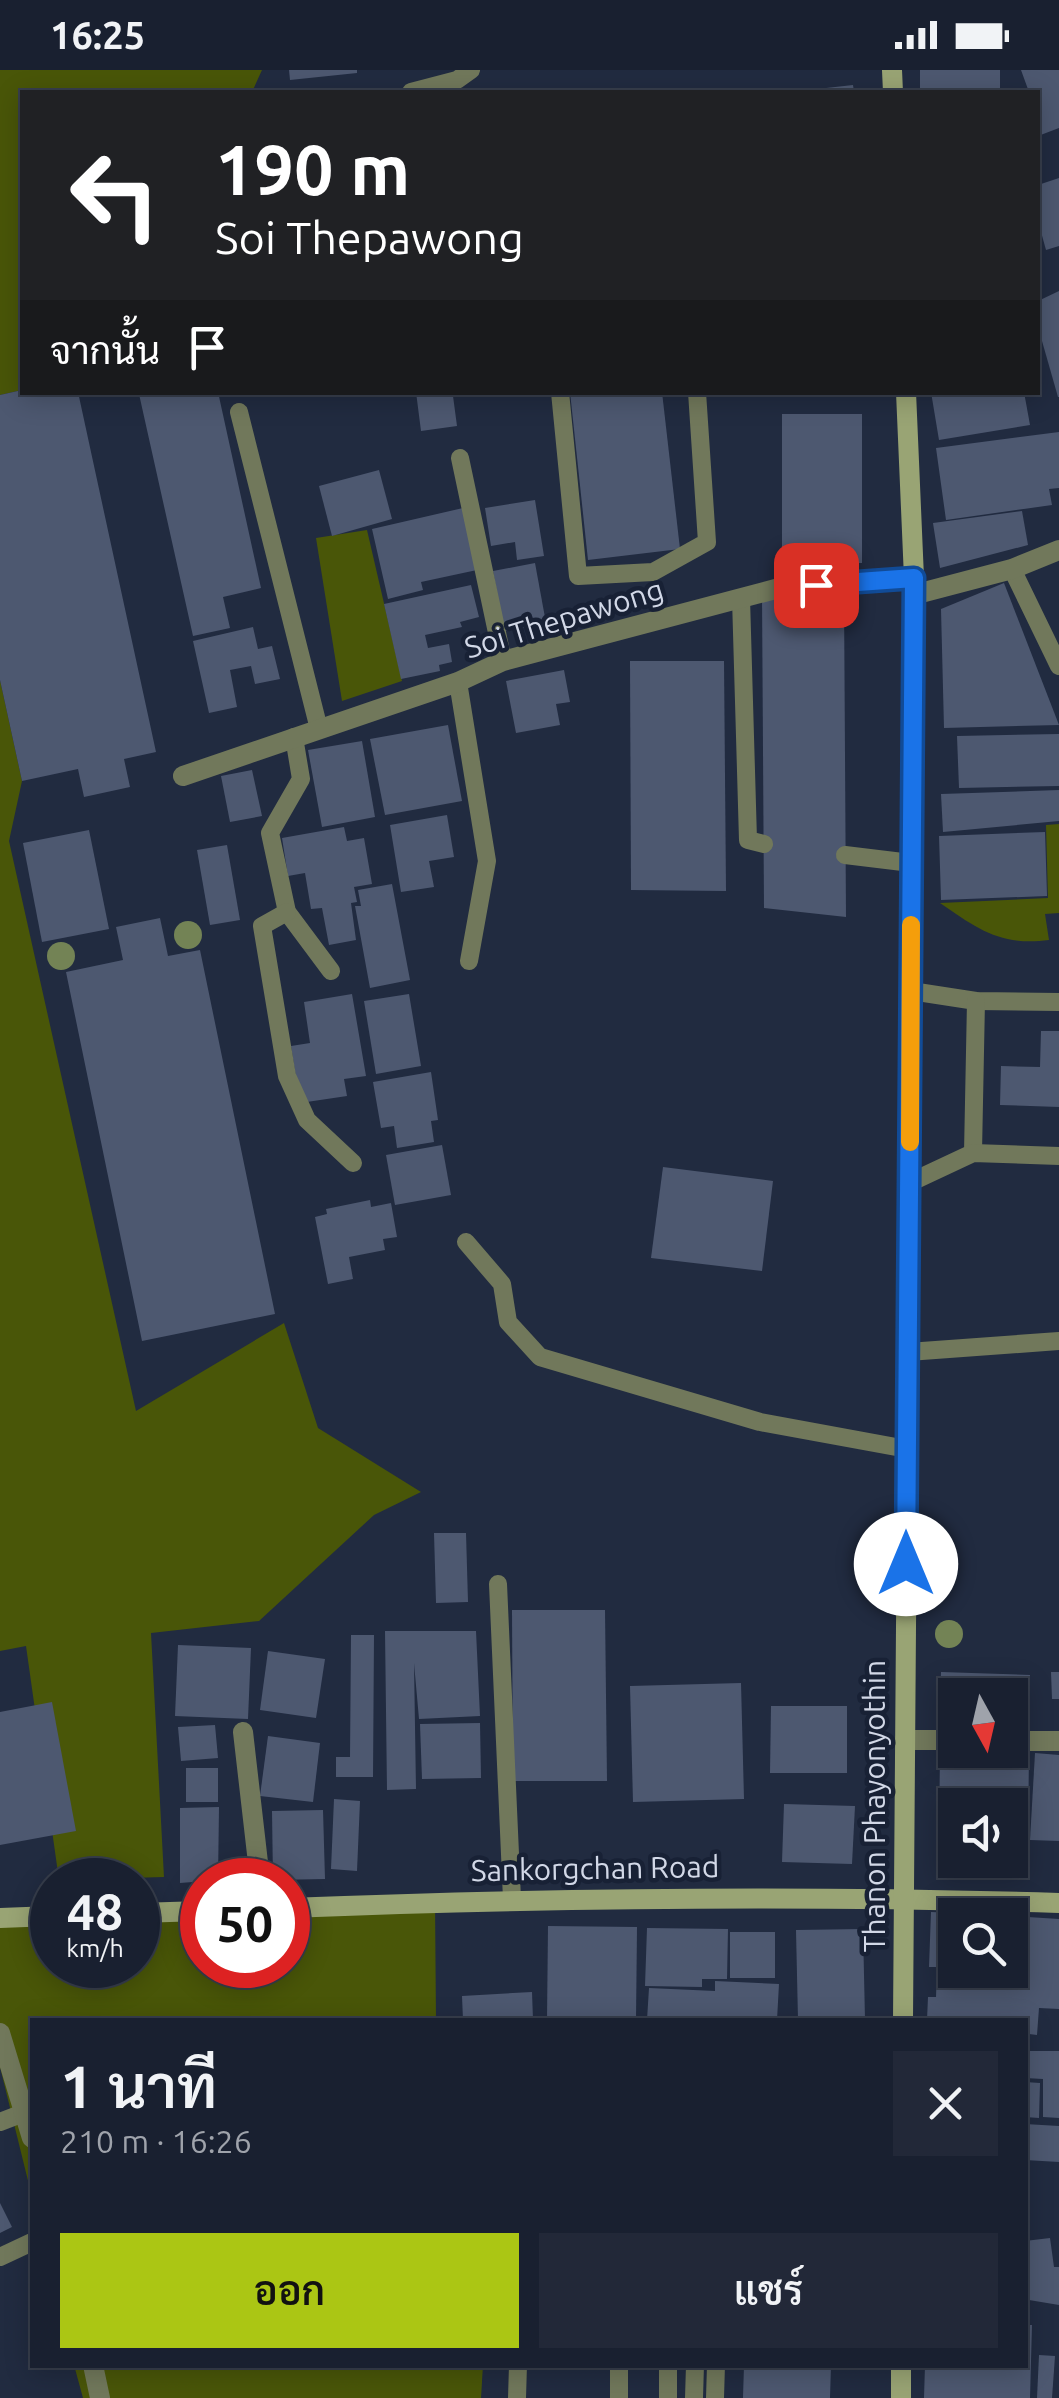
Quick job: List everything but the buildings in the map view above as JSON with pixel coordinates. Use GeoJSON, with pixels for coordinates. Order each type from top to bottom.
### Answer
{"type":"FeatureCollection","features":[{"type":"Feature","properties":{"kind":"main road","name":"Thanon Phayonyothin"},"geometry":{"type":"LineString","coordinates":[[904,2018],[914,587],[906,395]]}},
{"type":"Feature","properties":{"kind":"main road","name":"Sankorgchan Road"},"geometry":{"type":"LineString","coordinates":[[310,1907],[512,1899],[904,1898],[1059,1903]]}},
{"type":"Feature","properties":{"kind":"main road"},"geometry":{"type":"LineString","coordinates":[[0,1918],[30,1917]]}},
{"type":"Feature","properties":{"kind":"main road"},"geometry":{"type":"LineString","coordinates":[[901,2398],[902,2368]]}},
{"type":"Feature","properties":{"kind":"street","name":"Soi Thepawong"},"geometry":{"type":"LineString","coordinates":[[183,776],[458,682],[503,661],[783,587],[914,587],[1012,569],[1059,550]]}},
{"type":"Feature","properties":{"kind":"street"},"geometry":{"type":"LineString","coordinates":[[243,1732],[257,1858]]}},
{"type":"Feature","properties":{"kind":"street"},"geometry":{"type":"LineString","coordinates":[[905,1740],[938,1740]]}},
{"type":"Feature","properties":{"kind":"street"},"geometry":{"type":"LineString","coordinates":[[1028,1741],[1059,1742]]}},
{"type":"Feature","properties":{"kind":"street"},"geometry":{"type":"LineString","coordinates":[[0,2033],[30,2129]]}},
{"type":"Feature","properties":{"kind":"street"},"geometry":{"type":"LineString","coordinates":[[94,2368],[100,2398]]}},
{"type":"Feature","properties":{"kind":"lane"},"geometry":{"type":"LineString","coordinates":[[418,90],[456,80],[470,70]]}},
{"type":"Feature","properties":{"kind":"lane"},"geometry":{"type":"LineString","coordinates":[[560,395],[578,576],[653,572],[708,542],[698,395]]}},
{"type":"Feature","properties":{"kind":"lane"},"geometry":{"type":"LineString","coordinates":[[240,412],[320,729]]}},
{"type":"Feature","properties":{"kind":"lane"},"geometry":{"type":"LineString","coordinates":[[460,458],[503,661]]}},
{"type":"Feature","properties":{"kind":"lane"},"geometry":{"type":"LineString","coordinates":[[1012,569],[1059,666]]}},
{"type":"Feature","properties":{"kind":"lane"},"geometry":{"type":"LineString","coordinates":[[742,598],[748,840],[764,844]]}},
{"type":"Feature","properties":{"kind":"lane"},"geometry":{"type":"LineString","coordinates":[[458,682],[488,862],[469,961]]}},
{"type":"Feature","properties":{"kind":"lane"},"geometry":{"type":"LineString","coordinates":[[294,737],[302,779],[270,833],[288,912],[331,971]]}},
{"type":"Feature","properties":{"kind":"lane"},"geometry":{"type":"LineString","coordinates":[[845,854],[912,864]]}},
{"type":"Feature","properties":{"kind":"lane"},"geometry":{"type":"LineString","coordinates":[[288,912],[262,926],[286,1076],[307,1120],[353,1163]]}},
{"type":"Feature","properties":{"kind":"lane"},"geometry":{"type":"LineString","coordinates":[[910,991],[976,1001],[1059,1002]]}},
{"type":"Feature","properties":{"kind":"lane"},"geometry":{"type":"LineString","coordinates":[[973,1153],[976,1001]]}},
{"type":"Feature","properties":{"kind":"lane"},"geometry":{"type":"LineString","coordinates":[[909,1183],[973,1153],[1059,1156]]}},
{"type":"Feature","properties":{"kind":"lane"},"geometry":{"type":"LineString","coordinates":[[466,1242],[502,1284],[508,1322],[540,1357],[760,1422],[907,1450]]}},
{"type":"Feature","properties":{"kind":"lane"},"geometry":{"type":"LineString","coordinates":[[908,1352],[1059,1342]]}},
{"type":"Feature","properties":{"kind":"lane"},"geometry":{"type":"LineString","coordinates":[[498,1584],[512,1899]]}},
{"type":"Feature","properties":{"kind":"lane"},"geometry":{"type":"LineString","coordinates":[[0,2122],[26,2112]]}},
{"type":"Feature","properties":{"kind":"lane"},"geometry":{"type":"LineString","coordinates":[[0,2257],[30,2243]]}},
{"type":"Feature","properties":{"kind":"lane"},"geometry":{"type":"LineString","coordinates":[[517,2398],[518,2368]]}},
{"type":"Feature","properties":{"kind":"lane"},"geometry":{"type":"LineString","coordinates":[[619,2398],[620,2368]]}},
{"type":"Feature","properties":{"kind":"lane"},"geometry":{"type":"LineString","coordinates":[[668,2368],[668,2398]]}},
{"type":"Feature","properties":{"kind":"lane"},"geometry":{"type":"LineString","coordinates":[[694,2398],[695,2368]]}},
{"type":"Feature","properties":{"kind":"lane"},"geometry":{"type":"LineString","coordinates":[[715,2398],[716,2368]]}},
{"type":"Feature","properties":{"kind":"green space"},"geometry":{"type":"Polygon","coordinates":[[[0,70],[262,70],[253,90],[20,90],[20,390],[0,395],[0,70]]]}},
{"type":"Feature","properties":{"kind":"green space"},"geometry":{"type":"Polygon","coordinates":[[[367,530],[402,681],[342,701],[316,538],[367,530]]]}},
{"type":"Feature","properties":{"kind":"green space"},"geometry":{"type":"Polygon","coordinates":[[[0,680],[22,781],[9,841],[136,1411],[284,1323],[318,1428],[421,1492],[374,1515],[259,1621],[151,1633],[164,1877],[160,1877],[160,1858],[56,1858],[26,1646],[0,1651],[0,680]]]}},
{"type":"Feature","properties":{"kind":"green space"},"geometry":{"type":"Polygon","coordinates":[[[1059,824],[1059,913],[1045,914],[1049,940],[1017,941],[991,934],[940,903],[1048,898],[1046,825],[1059,824]]]}},
{"type":"Feature","properties":{"kind":"green space"},"geometry":{"type":"Polygon","coordinates":[[[435,1902],[436,2018],[30,2018],[30,2189],[0,2067],[0,1918],[30,1917],[30,1988],[160,1988],[160,1912],[180,1912],[180,1988],[310,1988],[310,1907],[435,1902]]]}},
{"type":"Feature","properties":{"kind":"green space"},"geometry":{"type":"Polygon","coordinates":[[[75,2368],[483,2368],[481,2398],[83,2398],[75,2368]]]}},
{"type":"Feature","properties":{"kind":"slow traffic"},"geometry":{"type":"LineString","coordinates":[[910,1142],[911,925]]}},
{"type":"Feature","properties":{"kind":"route"},"geometry":{"type":"LineString","coordinates":[[816,585],[914,578],[906,1564]]}}]}
